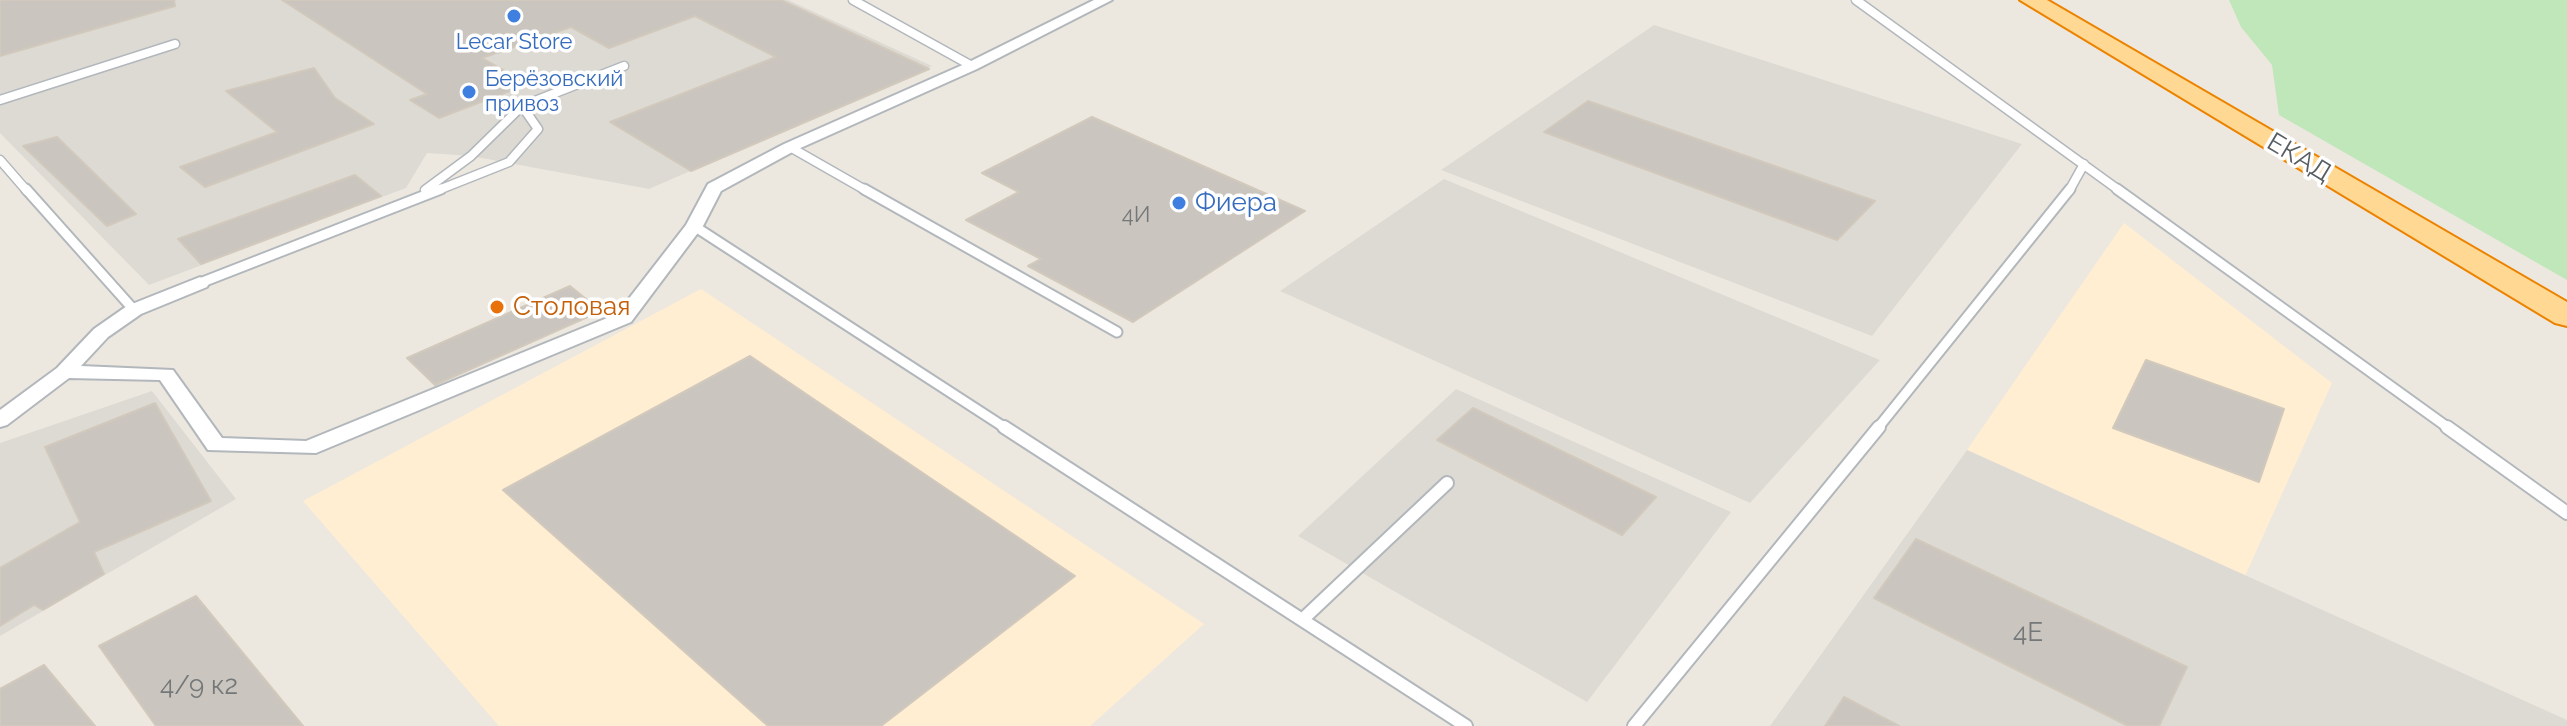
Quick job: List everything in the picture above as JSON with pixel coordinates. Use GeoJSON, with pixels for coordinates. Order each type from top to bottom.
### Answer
{"type":"FeatureCollection","features":[{"type":"Feature","properties":{"kind":"highway","name":"ЕКАД"},"geometry":{"type":"LineString","coordinates":[[2031,0],[2567,316]]}},
{"type":"Feature","properties":{"kind":"street"},"geometry":{"type":"LineString","coordinates":[[64,372],[166,374],[216,445],[308,448],[624,318],[694,226],[714,188],[790,147],[972,66],[1105,0]]}},
{"type":"Feature","properties":{"kind":"street"},"geometry":{"type":"LineString","coordinates":[[0,420],[64,372],[101,333],[134,310],[200,283]]}},
{"type":"Feature","properties":{"kind":"lane"},"geometry":{"type":"LineString","coordinates":[[853,0],[972,66]]}},
{"type":"Feature","properties":{"kind":"lane"},"geometry":{"type":"LineString","coordinates":[[1856,0],[2567,513]]}},
{"type":"Feature","properties":{"kind":"lane"},"geometry":{"type":"LineString","coordinates":[[0,100],[175,44]]}},
{"type":"Feature","properties":{"kind":"lane"},"geometry":{"type":"LineString","coordinates":[[412,200],[471,156],[522,106],[624,66]]}},
{"type":"Feature","properties":{"kind":"lane"},"geometry":{"type":"LineString","coordinates":[[200,283],[509,162],[538,129],[522,106]]}},
{"type":"Feature","properties":{"kind":"lane"},"geometry":{"type":"LineString","coordinates":[[790,147],[1117,332]]}},
{"type":"Feature","properties":{"kind":"lane"},"geometry":{"type":"LineString","coordinates":[[0,160],[134,310]]}},
{"type":"Feature","properties":{"kind":"lane"},"geometry":{"type":"LineString","coordinates":[[1634,726],[2063,201],[2084,164]]}},
{"type":"Feature","properties":{"kind":"lane"},"geometry":{"type":"LineString","coordinates":[[694,226],[1466,726]]}},
{"type":"Feature","properties":{"kind":"lane"},"geometry":{"type":"LineString","coordinates":[[1302,620],[1447,483]]}},
{"type":"Feature","properties":{"kind":"shaded area"},"geometry":{"type":"Polygon","coordinates":[[[0,0],[788,0],[932,66],[649,189],[471,156],[427,153],[406,188],[149,285],[0,133],[0,0]]]}},
{"type":"Feature","properties":{"kind":"shaded area"},"geometry":{"type":"Polygon","coordinates":[[[1654,25],[2022,144],[1872,336],[1441,170],[1654,25]]]}},
{"type":"Feature","properties":{"kind":"shaded area"},"geometry":{"type":"Polygon","coordinates":[[[1444,179],[1880,360],[1750,503],[1280,291],[1444,179]]]}},
{"type":"Feature","properties":{"kind":"shaded area"},"geometry":{"type":"Polygon","coordinates":[[[2124,223],[2332,383],[2245,576],[1967,450],[2124,223]]]}},
{"type":"Feature","properties":{"kind":"shaded area"},"geometry":{"type":"Polygon","coordinates":[[[701,289],[1204,624],[1090,726],[499,726],[303,501],[701,289]]]}},
{"type":"Feature","properties":{"kind":"shaded area"},"geometry":{"type":"Polygon","coordinates":[[[1456,389],[1731,512],[1587,702],[1298,536],[1456,389]]]}},
{"type":"Feature","properties":{"kind":"shaded area"},"geometry":{"type":"Polygon","coordinates":[[[152,391],[236,499],[0,636],[0,443],[152,391]]]}},
{"type":"Feature","properties":{"kind":"shaded area"},"geometry":{"type":"Polygon","coordinates":[[[1967,450],[2567,720],[2567,726],[1770,726],[1967,450]]]}},
{"type":"Feature","properties":{"kind":"green space"},"geometry":{"type":"Polygon","coordinates":[[[2229,0],[2567,0],[2567,280],[2279,115],[2272,65],[2241,27],[2229,0]]]}},
{"type":"Feature","properties":{"kind":"building"},"geometry":{"type":"Polygon","coordinates":[[[0,0],[174,0],[175,6],[0,56],[0,0]]]}},
{"type":"Feature","properties":{"kind":"building"},"geometry":{"type":"Polygon","coordinates":[[[282,0],[781,0],[929,69],[691,171],[610,122],[776,57],[695,16],[609,48],[571,27],[482,58],[528,84],[439,118],[410,100],[427,94],[282,0]]]}},
{"type":"Feature","properties":{"kind":"building"},"geometry":{"type":"Polygon","coordinates":[[[314,68],[335,98],[374,124],[205,187],[180,167],[277,132],[226,91],[314,68]]]}},
{"type":"Feature","properties":{"kind":"building"},"geometry":{"type":"Polygon","coordinates":[[[1588,101],[1875,201],[1837,240],[1544,132],[1588,101]]]}},
{"type":"Feature","properties":{"kind":"building"},"geometry":{"type":"Polygon","coordinates":[[[1092,117],[1305,211],[1133,322],[1028,266],[1041,259],[966,220],[1019,192],[982,173],[1092,117]]]}},
{"type":"Feature","properties":{"kind":"building"},"geometry":{"type":"Polygon","coordinates":[[[57,137],[136,214],[107,226],[23,146],[57,137]]]}},
{"type":"Feature","properties":{"kind":"building"},"geometry":{"type":"Polygon","coordinates":[[[355,175],[381,196],[201,264],[178,239],[355,175]]]}},
{"type":"Feature","properties":{"kind":"building"},"geometry":{"type":"Polygon","coordinates":[[[570,286],[601,311],[435,385],[407,358],[570,286]]]}},
{"type":"Feature","properties":{"kind":"building"},"geometry":{"type":"Polygon","coordinates":[[[750,356],[1075,576],[881,726],[768,726],[503,490],[750,356]]]}},
{"type":"Feature","properties":{"kind":"building"},"geometry":{"type":"Polygon","coordinates":[[[2146,360],[2284,409],[2259,482],[2113,428],[2146,360]]]}},
{"type":"Feature","properties":{"kind":"building"},"geometry":{"type":"Polygon","coordinates":[[[155,403],[211,501],[94,552],[104,574],[43,610],[34,605],[0,626],[0,568],[80,522],[45,447],[155,403]]]}},
{"type":"Feature","properties":{"kind":"building"},"geometry":{"type":"Polygon","coordinates":[[[1473,408],[1656,497],[1622,535],[1437,440],[1473,408]]]}},
{"type":"Feature","properties":{"kind":"building"},"geometry":{"type":"Polygon","coordinates":[[[1916,539],[2187,667],[2159,726],[2128,726],[1874,598],[1916,539]]]}},
{"type":"Feature","properties":{"kind":"building"},"geometry":{"type":"Polygon","coordinates":[[[196,596],[303,726],[156,726],[99,646],[196,596]]]}},
{"type":"Feature","properties":{"kind":"building"},"geometry":{"type":"Polygon","coordinates":[[[44,665],[95,726],[0,726],[0,689],[44,665]]]}},
{"type":"Feature","properties":{"kind":"building"},"geometry":{"type":"Polygon","coordinates":[[[1844,697],[1899,726],[1825,726],[1844,697]]]}},
{"type":"Feature","properties":{"kind":"place","name":"Lecar Store"},"geometry":{"type":"Point","coordinates":[514,16]}},
{"type":"Feature","properties":{"kind":"place","name":"Берёзовский привоз"},"geometry":{"type":"Point","coordinates":[469,92]}},
{"type":"Feature","properties":{"kind":"place","name":"Фиера"},"geometry":{"type":"Point","coordinates":[1179,203]}},
{"type":"Feature","properties":{"kind":"place","name":"Столовая"},"geometry":{"type":"Point","coordinates":[497,307]}}]}
